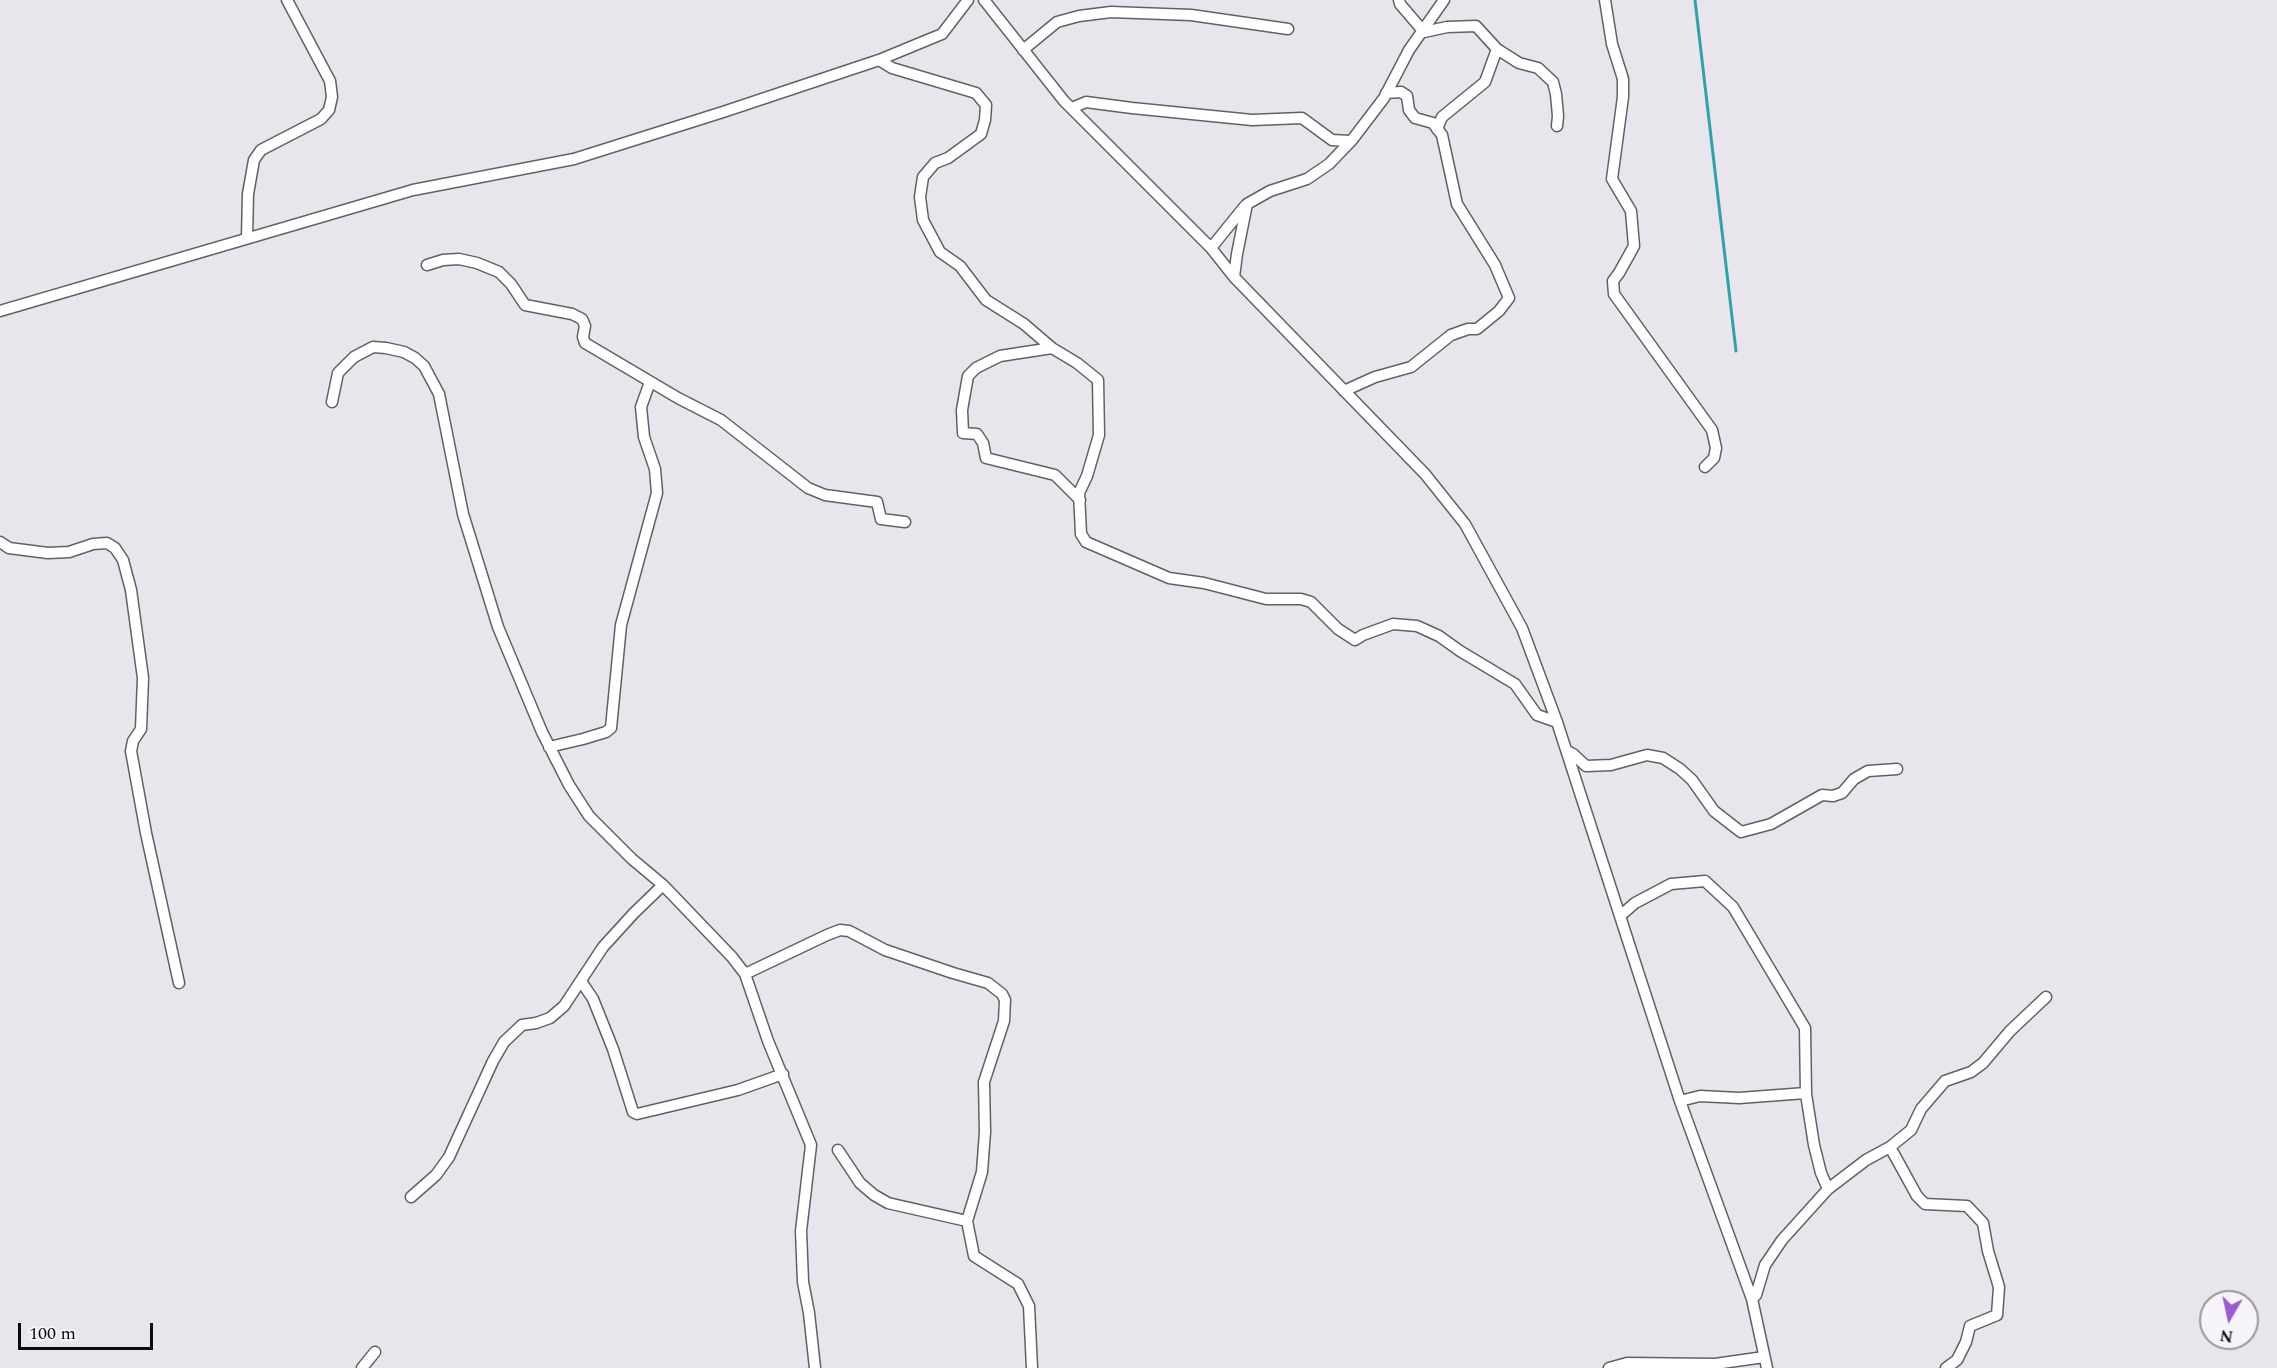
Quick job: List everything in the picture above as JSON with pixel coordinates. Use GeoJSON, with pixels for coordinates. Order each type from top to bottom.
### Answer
{"type":"FeatureCollection","features":[{"type":"Feature","properties":{"kind":"street"},"geometry":{"type":"LineString","coordinates":[[247,237],[248,194],[254,160],[261,150],[321,119],[329,110],[332,97],[330,81],[287,0]]}},
{"type":"Feature","properties":{"kind":"street"},"geometry":{"type":"LineString","coordinates":[[0,311],[413,190],[574,159],[879,60],[942,34],[968,0]]}},
{"type":"Feature","properties":{"kind":"street"},"geometry":{"type":"LineString","coordinates":[[984,0],[1064,101],[1211,248],[1234,277],[1425,474],[1465,524],[1522,628],[1567,751],[1680,1101],[1752,1299],[1765,1362],[1627,1363],[1609,1368]]}},
{"type":"Feature","properties":{"kind":"street"},"geometry":{"type":"LineString","coordinates":[[1399,0],[1424,32]]}},
{"type":"Feature","properties":{"kind":"street"},"geometry":{"type":"LineString","coordinates":[[1211,248],[1247,204],[1270,191],[1307,179],[1329,164],[1350,141],[1386,93],[1409,50],[1424,32],[1444,0]]}},
{"type":"Feature","properties":{"kind":"street"},"geometry":{"type":"LineString","coordinates":[[1605,0],[1612,44],[1623,79],[1623,97],[1612,179],[1631,211],[1634,246],[1613,281],[1614,294],[1712,430],[1716,448],[1714,458],[1705,467]]}},
{"type":"Feature","properties":{"kind":"street"},"geometry":{"type":"LineString","coordinates":[[1023,50],[1057,22],[1079,16],[1111,12],[1172,13],[1288,29]]}},
{"type":"Feature","properties":{"kind":"street"},"geometry":{"type":"LineString","coordinates":[[1424,32],[1447,27],[1476,26],[1497,49],[1519,63],[1538,68],[1553,82],[1556,94],[1557,126]]}},
{"type":"Feature","properties":{"kind":"street"},"geometry":{"type":"LineString","coordinates":[[1437,129],[1442,117],[1485,82],[1497,49]]}},
{"type":"Feature","properties":{"kind":"street"},"geometry":{"type":"LineString","coordinates":[[879,60],[892,68],[976,93],[986,105],[981,134],[948,158],[935,163],[923,177],[920,197],[923,220],[940,252],[960,266],[986,300],[1024,324],[1052,348],[1077,363],[1098,380],[1100,435],[1079,493],[1082,534],[1086,542],[1169,578],[1204,583],[1266,599],[1301,599],[1311,602],[1338,629],[1355,640],[1393,624],[1417,626],[1439,636],[1515,684],[1537,715],[1557,722]]}},
{"type":"Feature","properties":{"kind":"street"},"geometry":{"type":"LineString","coordinates":[[1344,391],[1375,377],[1411,367],[1451,335],[1468,329],[1477,329],[1499,311],[1509,298],[1495,264],[1457,204],[1442,135],[1433,123],[1415,118],[1410,110],[1407,96],[1401,92],[1386,93]]}},
{"type":"Feature","properties":{"kind":"street"},"geometry":{"type":"LineString","coordinates":[[1072,108],[1086,102],[1252,120],[1302,118],[1332,140],[1350,141]]}},
{"type":"Feature","properties":{"kind":"street"},"geometry":{"type":"LineString","coordinates":[[1234,277],[1247,204]]}},
{"type":"Feature","properties":{"kind":"street"},"geometry":{"type":"LineString","coordinates":[[427,265],[443,260],[459,259],[499,272],[511,284],[525,305],[572,314],[582,319],[585,326],[583,337],[585,343],[650,382],[721,420],[808,488],[825,495],[878,502],[881,519],[904,522]]}},
{"type":"Feature","properties":{"kind":"street"},"geometry":{"type":"LineString","coordinates":[[332,402],[333,388],[338,373],[354,357],[374,348],[404,352],[424,366],[439,394],[463,514],[498,627],[549,747],[568,785],[589,816],[663,885],[732,957],[745,974],[768,1041],[811,1145],[803,1211],[802,1241],[803,1282],[815,1368]]}},
{"type":"Feature","properties":{"kind":"street"},"geometry":{"type":"LineString","coordinates":[[1052,348],[1000,356],[976,368],[968,376],[962,410],[963,433],[977,434],[986,458],[1055,475],[1080,500]]}},
{"type":"Feature","properties":{"kind":"street"},"geometry":{"type":"LineString","coordinates":[[549,747],[591,737],[611,728],[621,625],[657,492],[655,470],[644,437],[641,407],[650,382]]}},
{"type":"Feature","properties":{"kind":"street"},"geometry":{"type":"LineString","coordinates":[[0,542],[9,548],[48,553],[69,552],[93,544],[107,543],[115,548],[123,560],[131,590],[143,678],[141,729],[133,741],[131,751],[178,983]]}},
{"type":"Feature","properties":{"kind":"street"},"geometry":{"type":"LineString","coordinates":[[1567,751],[1587,766],[1611,765],[1647,755],[1663,758],[1692,780],[1714,811],[1742,832],[1771,824],[1822,795],[1833,796],[1842,793],[1854,780],[1868,771],[1897,769]]}},
{"type":"Feature","properties":{"kind":"street"},"geometry":{"type":"LineString","coordinates":[[1620,916],[1635,903],[1671,884],[1705,881],[1733,907],[1805,1028],[1806,1093],[1814,1145],[1828,1190]]}},
{"type":"Feature","properties":{"kind":"street"},"geometry":{"type":"LineString","coordinates":[[411,1197],[420,1191],[449,1157],[504,1042],[522,1025],[550,1018],[564,1006],[603,947],[634,912],[663,885]]}},
{"type":"Feature","properties":{"kind":"street"},"geometry":{"type":"LineString","coordinates":[[745,974],[827,935],[840,930],[849,930],[885,950],[953,974],[988,983],[1002,994],[1005,1000],[1004,1022],[984,1082],[985,1132],[982,1172],[967,1221],[974,1256],[1018,1284],[1029,1306],[1032,1368]]}},
{"type":"Feature","properties":{"kind":"street"},"geometry":{"type":"LineString","coordinates":[[581,981],[597,1009],[613,1048],[633,1112],[637,1114],[738,1090],[783,1074]]}},
{"type":"Feature","properties":{"kind":"street"},"geometry":{"type":"LineString","coordinates":[[1752,1299],[1756,1295],[1765,1265],[1782,1240],[1828,1190],[1866,1160],[1890,1147],[1911,1130],[1921,1110],[1945,1081],[1971,1072],[1983,1063],[2010,1030],[2046,997]]}},
{"type":"Feature","properties":{"kind":"street"},"geometry":{"type":"LineString","coordinates":[[1680,1101],[1700,1096],[1739,1098],[1806,1093]]}},
{"type":"Feature","properties":{"kind":"street"},"geometry":{"type":"LineString","coordinates":[[1890,1147],[1914,1191],[1925,1204],[1967,1206],[1983,1222],[1988,1251],[1999,1287],[1997,1315],[1970,1326],[1966,1342],[1957,1360],[1946,1368]]}},
{"type":"Feature","properties":{"kind":"street"},"geometry":{"type":"LineString","coordinates":[[838,1150],[860,1183],[888,1203],[967,1221]]}},
{"type":"Feature","properties":{"kind":"street"},"geometry":{"type":"LineString","coordinates":[[362,1368],[375,1352]]}},
{"type":"Feature","properties":{"kind":"waterway"},"geometry":{"type":"LineString","coordinates":[[1695,0],[1736,351]]}}]}
